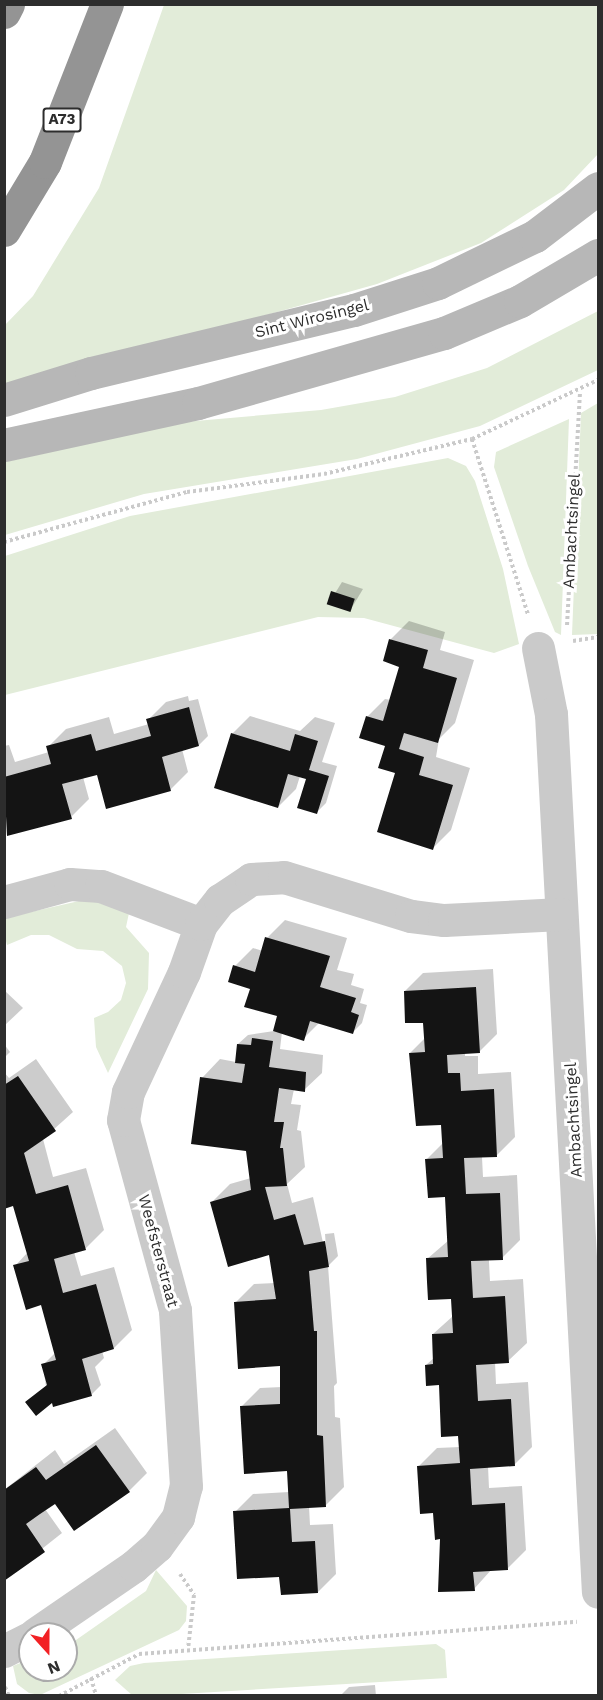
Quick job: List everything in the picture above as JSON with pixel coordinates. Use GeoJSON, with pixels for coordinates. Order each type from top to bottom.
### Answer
{"type":"FeatureCollection","features":[{"type":"Feature","properties":{"kind":"highway"},"geometry":{"type":"LineString","coordinates":[[4,12],[8,4]]}},
{"type":"Feature","properties":{"kind":"highway","name":"A73"},"geometry":{"type":"LineString","coordinates":[[4,230],[45,162],[107,4]]}},
{"type":"Feature","properties":{"kind":"main road","name":"Sint Wirosingel"},"geometry":{"type":"LineString","coordinates":[[4,400],[91,374],[354,310],[428,286],[535,236],[598,188]]}},
{"type":"Feature","properties":{"kind":"main road"},"geometry":{"type":"LineString","coordinates":[[4,446],[198,403],[444,333],[520,301],[598,255]]}},
{"type":"Feature","properties":{"kind":"street","name":"Ambachtsingel"},"geometry":{"type":"LineString","coordinates":[[552,646],[551,714],[561,914],[586,1125],[593,1607]]}},
{"type":"Feature","properties":{"kind":"street","name":"Weefsterstraat"},"geometry":{"type":"LineString","coordinates":[[53,1622],[134,1566],[157,1546],[178,1517],[186,1486],[175,1310],[123,1120],[128,1092],[184,972],[201,924],[220,900],[251,879],[284,877],[411,916],[444,920],[561,914]]}},
{"type":"Feature","properties":{"kind":"street"},"geometry":{"type":"LineString","coordinates":[[4,902],[70,884],[101,886],[201,924]]}},
{"type":"Feature","properties":{"kind":"street"},"geometry":{"type":"LineString","coordinates":[[4,1651],[18,1644]]}},
{"type":"Feature","properties":{"kind":"path"},"geometry":{"type":"LineString","coordinates":[[4,542],[187,492],[324,474],[472,439],[580,392],[598,380]]}},
{"type":"Feature","properties":{"kind":"path","name":"Ambachtsingel"},"geometry":{"type":"LineString","coordinates":[[552,646],[580,392]]}},
{"type":"Feature","properties":{"kind":"path"},"geometry":{"type":"LineString","coordinates":[[472,439],[552,646],[598,637]]}},
{"type":"Feature","properties":{"kind":"path"},"geometry":{"type":"LineString","coordinates":[[157,1546],[194,1595],[188,1649]]}},
{"type":"Feature","properties":{"kind":"path"},"geometry":{"type":"LineString","coordinates":[[59,1695],[139,1654],[593,1607]]}},
{"type":"Feature","properties":{"kind":"path"},"geometry":{"type":"LineString","coordinates":[[91,1678],[96,1695]]}},
{"type":"Feature","properties":{"kind":"path"},"geometry":{"type":"LineString","coordinates":[[4,1686],[9,1695]]}},
{"type":"Feature","properties":{"kind":"green space"},"geometry":{"type":"Polygon","coordinates":[[[164,5],[598,5],[598,154],[564,190],[481,243],[377,284],[5,388],[4,326],[33,296],[99,188],[164,5]]]}},
{"type":"Feature","properties":{"kind":"green space"},"geometry":{"type":"Polygon","coordinates":[[[598,311],[598,370],[480,426],[357,459],[144,494],[5,535],[5,462],[184,422],[321,410],[395,397],[487,368],[598,311]]]}},
{"type":"Feature","properties":{"kind":"green space"},"geometry":{"type":"Polygon","coordinates":[[[598,403],[598,634],[572,635],[581,413],[598,403]]]}},
{"type":"Feature","properties":{"kind":"green space"},"geometry":{"type":"Polygon","coordinates":[[[569,419],[561,635],[555,632],[528,566],[494,467],[496,452],[569,419]]]}},
{"type":"Feature","properties":{"kind":"green space"},"geometry":{"type":"Polygon","coordinates":[[[448,458],[466,466],[475,481],[503,569],[519,644],[494,653],[364,618],[318,617],[5,695],[5,556],[130,516],[448,458]]]}},
{"type":"Feature","properties":{"kind":"green space"},"geometry":{"type":"Polygon","coordinates":[[[88,899],[129,913],[126,927],[149,953],[148,989],[108,1073],[96,1047],[94,1018],[108,1012],[121,1000],[126,983],[122,966],[103,951],[77,949],[49,935],[31,935],[7,945],[5,937],[4,918],[88,899]]]}},
{"type":"Feature","properties":{"kind":"green space"},"geometry":{"type":"Polygon","coordinates":[[[156,1570],[187,1606],[186,1621],[179,1630],[78,1677],[78,1639],[146,1591],[156,1570]]]}},
{"type":"Feature","properties":{"kind":"green space"},"geometry":{"type":"Polygon","coordinates":[[[436,1644],[445,1650],[447,1678],[148,1696],[132,1695],[115,1680],[130,1666],[144,1663],[436,1644]]]}},
{"type":"Feature","properties":{"kind":"green space"},"geometry":{"type":"Polygon","coordinates":[[[18,1664],[18,1682],[68,1682],[40,1695],[29,1693],[17,1684],[13,1666],[18,1664]]]}},
{"type":"Feature","properties":{"kind":"building"},"geometry":{"type":"Polygon","coordinates":[[[331,591],[355,599],[350,612],[327,604],[331,591]]]}},
{"type":"Feature","properties":{"kind":"building"},"geometry":{"type":"Polygon","coordinates":[[[389,639],[428,650],[423,668],[457,678],[438,743],[404,733],[399,749],[424,757],[419,775],[453,785],[433,850],[377,832],[395,773],[378,768],[385,746],[359,738],[366,716],[383,721],[399,667],[383,661],[389,639]]]}},
{"type":"Feature","properties":{"kind":"building"},"geometry":{"type":"Polygon","coordinates":[[[189,707],[199,746],[162,757],[171,791],[106,809],[97,775],[62,784],[72,819],[7,836],[4,777],[51,764],[46,746],[91,734],[96,751],[151,736],[146,719],[189,707]]]}},
{"type":"Feature","properties":{"kind":"building"},"geometry":{"type":"Polygon","coordinates":[[[231,733],[290,751],[295,734],[318,741],[309,770],[329,776],[317,814],[297,808],[306,779],[288,774],[278,808],[214,788],[231,733]]]}},
{"type":"Feature","properties":{"kind":"building"},"geometry":{"type":"Polygon","coordinates":[[[265,937],[330,956],[320,987],[356,998],[351,1012],[359,1015],[353,1034],[310,1021],[304,1041],[273,1031],[277,1016],[244,1007],[250,989],[228,982],[233,965],[255,972],[265,937]]]}},
{"type":"Feature","properties":{"kind":"building"},"geometry":{"type":"Polygon","coordinates":[[[476,987],[480,1053],[447,1055],[448,1073],[460,1073],[461,1091],[494,1089],[497,1157],[464,1158],[466,1194],[500,1193],[503,1260],[471,1261],[472,1280],[473,1298],[505,1296],[509,1363],[476,1365],[478,1401],[511,1399],[515,1466],[470,1469],[472,1505],[505,1503],[508,1570],[473,1572],[475,1591],[438,1592],[440,1539],[435,1540],[433,1513],[420,1514],[417,1466],[460,1463],[458,1436],[441,1437],[439,1385],[426,1386],[425,1365],[433,1364],[432,1334],[453,1333],[451,1299],[428,1300],[426,1258],[448,1257],[445,1197],[428,1198],[425,1159],[443,1158],[441,1125],[416,1126],[409,1053],[425,1052],[423,1023],[405,1023],[404,991],[476,987]]]}},
{"type":"Feature","properties":{"kind":"building"},"geometry":{"type":"Polygon","coordinates":[[[252,1038],[273,1041],[269,1067],[306,1072],[305,1092],[279,1088],[274,1122],[284,1122],[280,1148],[283,1148],[287,1186],[265,1187],[274,1220],[295,1214],[304,1245],[325,1241],[329,1267],[309,1271],[314,1331],[317,1331],[317,1435],[323,1436],[326,1507],[290,1509],[292,1542],[315,1541],[318,1593],[281,1595],[279,1577],[237,1579],[233,1511],[289,1508],[287,1471],[244,1474],[240,1406],[280,1404],[280,1366],[238,1369],[234,1302],[276,1299],[269,1255],[228,1267],[210,1202],[251,1190],[246,1151],[191,1144],[200,1077],[242,1083],[245,1064],[235,1063],[237,1044],[251,1045],[252,1038]]]}},
{"type":"Feature","properties":{"kind":"building"},"geometry":{"type":"Polygon","coordinates":[[[18,1076],[56,1131],[24,1153],[36,1194],[68,1185],[86,1250],[54,1259],[63,1293],[96,1284],[114,1349],[82,1359],[92,1396],[53,1407],[52,1403],[36,1416],[25,1402],[47,1385],[41,1364],[56,1360],[41,1305],[26,1310],[13,1265],[29,1261],[13,1206],[4,1209],[4,1085],[18,1076]]]}},
{"type":"Feature","properties":{"kind":"building"},"geometry":{"type":"Polygon","coordinates":[[[96,1445],[130,1492],[74,1531],[55,1504],[40,1514],[26,1524],[45,1552],[4,1581],[4,1490],[36,1467],[46,1480],[96,1445]]]}}]}
